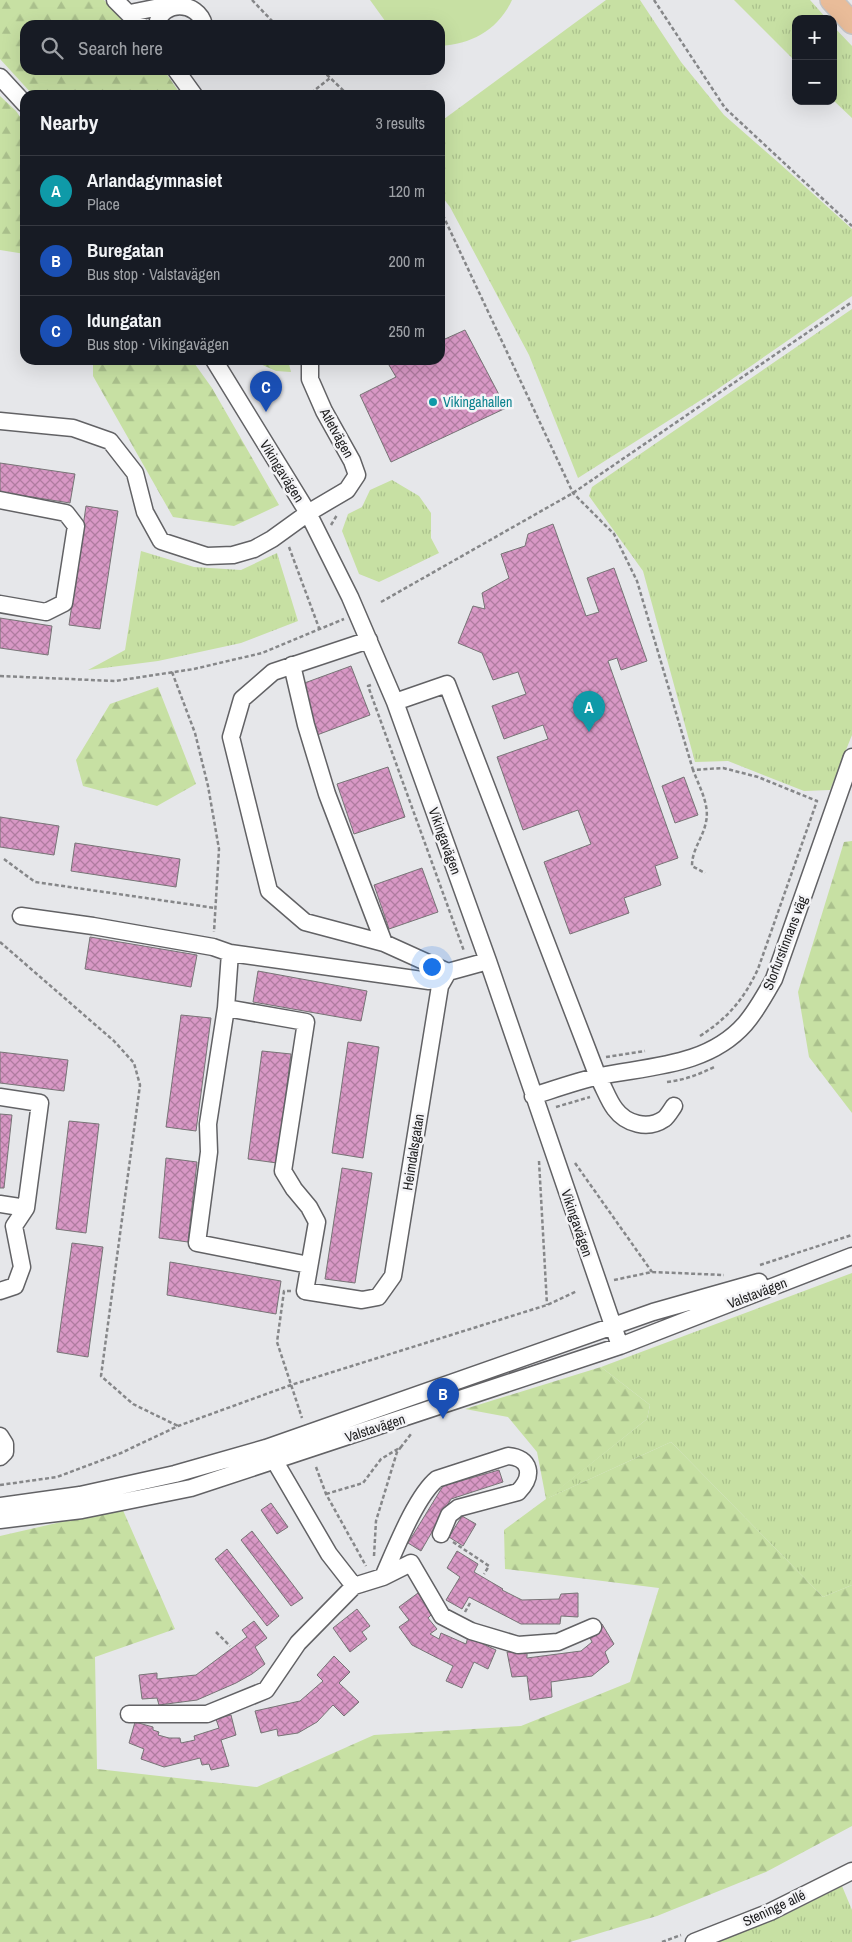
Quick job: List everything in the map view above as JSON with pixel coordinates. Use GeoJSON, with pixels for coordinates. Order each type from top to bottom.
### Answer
{"type":"FeatureCollection","features":[{"type":"Feature","properties":{"kind":"main road"},"geometry":{"type":"LineString","coordinates":[[831,0],[852,23]]}},
{"type":"Feature","properties":{"kind":"street"},"geometry":{"type":"LineString","coordinates":[[115,0],[135,19],[170,5],[186,3],[193,6],[203,20]]}},
{"type":"Feature","properties":{"kind":"street"},"geometry":{"type":"LineString","coordinates":[[158,20],[159,16],[170,5]]}},
{"type":"Feature","properties":{"kind":"street"},"geometry":{"type":"LineString","coordinates":[[180,75],[190,90]]}},
{"type":"Feature","properties":{"kind":"street"},"geometry":{"type":"LineString","coordinates":[[0,77],[20,99]]}},
{"type":"Feature","properties":{"kind":"street","name":"Vikingavägen"},"geometry":{"type":"LineString","coordinates":[[217,365],[308,513],[369,640],[395,702],[488,961],[620,1346]]}},
{"type":"Feature","properties":{"kind":"street","name":"Atletvägen"},"geometry":{"type":"LineString","coordinates":[[308,513],[347,490],[357,474],[352,461],[324,411],[310,379],[310,365]]}},
{"type":"Feature","properties":{"kind":"street"},"geometry":{"type":"LineString","coordinates":[[0,421],[73,428],[110,441],[135,473],[145,512],[161,541],[207,556],[234,555],[254,549],[308,513]]}},
{"type":"Feature","properties":{"kind":"street"},"geometry":{"type":"LineString","coordinates":[[0,500],[66,513],[76,526],[64,603],[46,612],[0,604]]}},
{"type":"Feature","properties":{"kind":"street"},"geometry":{"type":"LineString","coordinates":[[369,640],[273,672],[242,699],[232,737],[269,891],[305,922],[384,943],[448,972]]}},
{"type":"Feature","properties":{"kind":"street"},"geometry":{"type":"LineString","coordinates":[[292,665],[306,725],[327,794],[384,943]]}},
{"type":"Feature","properties":{"kind":"street"},"geometry":{"type":"LineString","coordinates":[[395,702],[447,684],[598,1077],[614,1108],[622,1117],[632,1123],[645,1125],[656,1123],[666,1118],[674,1106]]}},
{"type":"Feature","properties":{"kind":"street","name":"Storfurstinnans väg"},"geometry":{"type":"LineString","coordinates":[[533,1096],[598,1077],[671,1064],[699,1056],[721,1044],[744,1025],[761,1002],[774,979],[852,757]]}},
{"type":"Feature","properties":{"kind":"street"},"geometry":{"type":"LineString","coordinates":[[21,916],[93,926],[212,947],[230,953],[347,971],[429,981],[448,972],[488,961]]}},
{"type":"Feature","properties":{"kind":"street"},"geometry":{"type":"LineString","coordinates":[[230,953],[226,1008],[208,1124],[209,1152],[197,1243],[310,1265]]}},
{"type":"Feature","properties":{"kind":"street","name":"Heimdalsgatan"},"geometry":{"type":"LineString","coordinates":[[305,1291],[362,1300],[378,1297],[393,1276],[440,986],[448,972]]}},
{"type":"Feature","properties":{"kind":"street"},"geometry":{"type":"LineString","coordinates":[[226,1008],[306,1022],[283,1171],[294,1189],[309,1207],[317,1222],[305,1291]]}},
{"type":"Feature","properties":{"kind":"street"},"geometry":{"type":"LineString","coordinates":[[0,1097],[40,1103],[26,1208],[14,1226],[22,1267],[15,1286],[0,1291]]}},
{"type":"Feature","properties":{"kind":"street"},"geometry":{"type":"LineString","coordinates":[[0,1204],[26,1208]]}},
{"type":"Feature","properties":{"kind":"street","name":"Valstavägen"},"geometry":{"type":"LineString","coordinates":[[0,1520],[82,1510],[191,1488],[270,1454],[613,1326],[653,1312],[852,1256]]}},
{"type":"Feature","properties":{"kind":"street","name":"Valstavägen"},"geometry":{"type":"LineString","coordinates":[[0,1506],[80,1494],[270,1454],[620,1346],[852,1256]]}},
{"type":"Feature","properties":{"kind":"street"},"geometry":{"type":"LineString","coordinates":[[0,1436],[5,1444],[5,1452],[0,1457]]}},
{"type":"Feature","properties":{"kind":"street"},"geometry":{"type":"LineString","coordinates":[[270,1454],[329,1554],[354,1586]]}},
{"type":"Feature","properties":{"kind":"street"},"geometry":{"type":"LineString","coordinates":[[378,1578],[428,1486],[437,1479],[508,1456],[518,1457],[526,1464],[529,1476],[525,1485],[518,1492],[458,1508],[450,1514],[441,1534]]}},
{"type":"Feature","properties":{"kind":"street"},"geometry":{"type":"LineString","coordinates":[[129,1714],[207,1714],[266,1690],[298,1643],[354,1586],[378,1578],[411,1563],[442,1616],[471,1631],[518,1646],[558,1642],[593,1627]]}},
{"type":"Feature","properties":{"kind":"street","name":"Steninge allé"},"geometry":{"type":"LineString","coordinates":[[694,1942],[770,1912],[852,1870]]}},
{"type":"Feature","properties":{"kind":"path"},"geometry":{"type":"LineString","coordinates":[[252,0],[271,20]]}},
{"type":"Feature","properties":{"kind":"path"},"geometry":{"type":"LineString","coordinates":[[654,0],[725,108],[852,226]]}},
{"type":"Feature","properties":{"kind":"path"},"geometry":{"type":"LineString","coordinates":[[327,75],[343,90]]}},
{"type":"Feature","properties":{"kind":"path"},"geometry":{"type":"LineString","coordinates":[[315,90],[330,78]]}},
{"type":"Feature","properties":{"kind":"path"},"geometry":{"type":"LineString","coordinates":[[445,220],[573,493],[614,534],[637,581],[693,770],[708,812],[706,824],[692,855],[692,866],[705,873]]}},
{"type":"Feature","properties":{"kind":"path"},"geometry":{"type":"LineString","coordinates":[[381,602],[573,493],[852,302]]}},
{"type":"Feature","properties":{"kind":"path"},"geometry":{"type":"LineString","coordinates":[[283,531],[319,629]]}},
{"type":"Feature","properties":{"kind":"path"},"geometry":{"type":"LineString","coordinates":[[0,676],[115,681],[194,669],[262,653],[345,619]]}},
{"type":"Feature","properties":{"kind":"path"},"geometry":{"type":"LineString","coordinates":[[172,672],[196,733],[219,849],[212,947]]}},
{"type":"Feature","properties":{"kind":"path"},"geometry":{"type":"LineString","coordinates":[[693,770],[723,768],[758,778],[817,801],[750,988],[720,1023],[699,1036]]}},
{"type":"Feature","properties":{"kind":"path"},"geometry":{"type":"LineString","coordinates":[[4,859],[35,882],[215,908]]}},
{"type":"Feature","properties":{"kind":"path"},"geometry":{"type":"LineString","coordinates":[[1,944],[114,1041],[134,1064],[140,1084],[100,1376],[133,1404],[178,1426]]}},
{"type":"Feature","properties":{"kind":"path"},"geometry":{"type":"LineString","coordinates":[[592,1061],[612,1055],[650,1050]]}},
{"type":"Feature","properties":{"kind":"path"},"geometry":{"type":"LineString","coordinates":[[662,1082],[680,1080],[701,1074],[718,1065]]}},
{"type":"Feature","properties":{"kind":"path"},"geometry":{"type":"LineString","coordinates":[[556,1107],[606,1093]]}},
{"type":"Feature","properties":{"kind":"path"},"geometry":{"type":"LineString","coordinates":[[573,1161],[652,1272]]}},
{"type":"Feature","properties":{"kind":"path"},"geometry":{"type":"LineString","coordinates":[[760,1266],[852,1235]]}},
{"type":"Feature","properties":{"kind":"path"},"geometry":{"type":"LineString","coordinates":[[614,1280],[652,1272],[732,1275]]}},
{"type":"Feature","properties":{"kind":"path"},"geometry":{"type":"LineString","coordinates":[[304,1423],[277,1342],[284,1291],[305,1291]]}},
{"type":"Feature","properties":{"kind":"path"},"geometry":{"type":"LineString","coordinates":[[0,1485],[57,1477],[121,1453],[178,1426],[291,1385],[547,1304],[577,1291]]}},
{"type":"Feature","properties":{"kind":"path"},"geometry":{"type":"LineString","coordinates":[[378,1578],[376,1521],[397,1452],[410,1434]]}},
{"type":"Feature","properties":{"kind":"path"},"geometry":{"type":"LineString","coordinates":[[326,1494],[363,1483],[381,1459],[401,1447]]}},
{"type":"Feature","properties":{"kind":"path"},"geometry":{"type":"LineString","coordinates":[[316,1467],[326,1494],[342,1525],[378,1578]]}},
{"type":"Feature","properties":{"kind":"path"},"geometry":{"type":"LineString","coordinates":[[441,1534],[489,1566],[484,1574]]}},
{"type":"Feature","properties":{"kind":"path"},"geometry":{"type":"LineString","coordinates":[[216,1632],[230,1646]]}},
{"type":"Feature","properties":{"kind":"green space"},"geometry":{"type":"Polygon","coordinates":[[[0,0],[104,0],[124,20],[20,20],[20,75],[167,75],[178,90],[28,90],[0,59],[0,0]]]}},
{"type":"Feature","properties":{"kind":"green space"},"geometry":{"type":"Polygon","coordinates":[[[370,0],[512,0],[499,20],[483,34],[452,45],[445,46],[445,20],[384,20],[370,0]]]}},
{"type":"Feature","properties":{"kind":"green space"},"geometry":{"type":"Polygon","coordinates":[[[606,0],[640,0],[681,62],[724,115],[852,229],[852,296],[712,393],[578,478],[529,355],[445,200],[445,118],[606,0]]]}},
{"type":"Feature","properties":{"kind":"green space"},"geometry":{"type":"Polygon","coordinates":[[[734,0],[810,0],[823,15],[792,15],[792,58],[734,0]]]}},
{"type":"Feature","properties":{"kind":"green space"},"geometry":{"type":"Polygon","coordinates":[[[837,30],[852,46],[852,118],[837,104],[837,30]]]}},
{"type":"Feature","properties":{"kind":"green space"},"geometry":{"type":"Polygon","coordinates":[[[0,96],[20,117],[20,253],[0,250],[0,96]]]}},
{"type":"Feature","properties":{"kind":"green space"},"geometry":{"type":"Polygon","coordinates":[[[852,309],[852,735],[830,790],[804,791],[728,761],[695,762],[643,571],[589,496],[592,487],[852,309]]]}},
{"type":"Feature","properties":{"kind":"green space"},"geometry":{"type":"Polygon","coordinates":[[[93,365],[196,365],[212,388],[279,505],[234,526],[173,517],[93,376],[93,365]]]}},
{"type":"Feature","properties":{"kind":"green space"},"geometry":{"type":"Polygon","coordinates":[[[262,365],[289,365],[291,372],[276,371],[262,365]]]}},
{"type":"Feature","properties":{"kind":"green space"},"geometry":{"type":"Polygon","coordinates":[[[392,480],[419,496],[431,513],[431,538],[439,553],[379,582],[359,574],[342,531],[348,514],[362,507],[370,490],[392,480]]]}},
{"type":"Feature","properties":{"kind":"green space"},"geometry":{"type":"Polygon","coordinates":[[[141,551],[194,567],[241,570],[277,553],[298,621],[241,643],[158,661],[88,670],[125,650],[141,551]]]}},
{"type":"Feature","properties":{"kind":"green space"},"geometry":{"type":"Polygon","coordinates":[[[158,687],[196,784],[157,806],[83,786],[76,760],[110,704],[158,687]]]}},
{"type":"Feature","properties":{"kind":"green space"},"geometry":{"type":"Polygon","coordinates":[[[852,841],[852,1113],[809,1057],[798,992],[844,842],[852,841]]]}},
{"type":"Feature","properties":{"kind":"green space"},"geometry":{"type":"Polygon","coordinates":[[[852,1273],[852,1585],[823,1597],[671,1442],[546,1499],[647,1419],[650,1405],[601,1367],[852,1273]]]}},
{"type":"Feature","properties":{"kind":"green space"},"geometry":{"type":"Polygon","coordinates":[[[601,1367],[650,1405],[647,1419],[548,1498],[671,1442],[823,1597],[852,1585],[852,1826],[766,1872],[657,1916],[570,1942],[0,1942],[0,1536],[122,1508],[175,1629],[95,1657],[97,1769],[257,1787],[374,1735],[521,1726],[630,1682],[659,1588],[505,1569],[504,1530],[546,1499],[537,1452],[508,1417],[465,1409],[601,1367]]]}},
{"type":"Feature","properties":{"kind":"green space"},"geometry":{"type":"Polygon","coordinates":[[[842,1886],[852,1910],[852,1942],[712,1942],[777,1919],[842,1886]]]}},
{"type":"Feature","properties":{"kind":"building","name":"Vikingahallen"},"geometry":{"type":"Polygon","coordinates":[[[465,330],[506,408],[391,462],[360,395],[396,377],[389,365],[445,365],[445,339],[465,330]]]}},
{"type":"Feature","properties":{"kind":"building"},"geometry":{"type":"Polygon","coordinates":[[[0,463],[75,474],[70,503],[0,492],[0,463]]]}},
{"type":"Feature","properties":{"kind":"building"},"geometry":{"type":"Polygon","coordinates":[[[86,506],[118,511],[100,629],[69,625],[86,506]]]}},
{"type":"Feature","properties":{"kind":"building"},"geometry":{"type":"Polygon","coordinates":[[[553,524],[586,616],[599,612],[587,578],[614,568],[647,661],[621,670],[617,658],[608,661],[678,858],[655,866],[661,885],[624,898],[629,913],[570,934],[544,862],[591,844],[578,810],[523,830],[497,757],[548,739],[543,725],[504,739],[492,706],[526,694],[518,672],[493,680],[482,653],[458,643],[473,606],[485,609],[482,593],[509,578],[501,554],[525,546],[528,534],[553,524]]]}},
{"type":"Feature","properties":{"kind":"building"},"geometry":{"type":"Polygon","coordinates":[[[0,618],[52,626],[48,655],[0,648],[0,618]]]}},
{"type":"Feature","properties":{"kind":"building"},"geometry":{"type":"Polygon","coordinates":[[[351,666],[370,715],[317,735],[299,685],[351,666]]]}},
{"type":"Feature","properties":{"kind":"building"},"geometry":{"type":"Polygon","coordinates":[[[388,767],[405,817],[354,834],[337,784],[388,767]]]}},
{"type":"Feature","properties":{"kind":"building"},"geometry":{"type":"Polygon","coordinates":[[[684,777],[698,815],[675,823],[662,786],[684,777]]]}},
{"type":"Feature","properties":{"kind":"building"},"geometry":{"type":"Polygon","coordinates":[[[0,817],[59,826],[54,855],[0,847],[0,817]]]}},
{"type":"Feature","properties":{"kind":"building"},"geometry":{"type":"Polygon","coordinates":[[[75,843],[180,859],[176,887],[71,871],[75,843]]]}},
{"type":"Feature","properties":{"kind":"building"},"geometry":{"type":"Polygon","coordinates":[[[422,868],[438,912],[389,929],[374,885],[422,868]]]}},
{"type":"Feature","properties":{"kind":"building"},"geometry":{"type":"Polygon","coordinates":[[[90,937],[197,955],[191,987],[85,969],[90,937]]]}},
{"type":"Feature","properties":{"kind":"building"},"geometry":{"type":"Polygon","coordinates":[[[258,971],[367,991],[361,1021],[253,1002],[258,971]]]}},
{"type":"Feature","properties":{"kind":"building"},"geometry":{"type":"Polygon","coordinates":[[[181,1015],[211,1018],[196,1131],[166,1127],[181,1015]]]}},
{"type":"Feature","properties":{"kind":"building"},"geometry":{"type":"Polygon","coordinates":[[[348,1042],[379,1047],[363,1158],[332,1153],[348,1042]]]}},
{"type":"Feature","properties":{"kind":"building"},"geometry":{"type":"Polygon","coordinates":[[[262,1051],[291,1054],[277,1163],[248,1159],[262,1051]]]}},
{"type":"Feature","properties":{"kind":"building"},"geometry":{"type":"Polygon","coordinates":[[[0,1052],[68,1060],[64,1091],[0,1083],[0,1052]]]}},
{"type":"Feature","properties":{"kind":"building"},"geometry":{"type":"Polygon","coordinates":[[[0,1114],[12,1115],[4,1188],[0,1188],[0,1114]]]}},
{"type":"Feature","properties":{"kind":"building"},"geometry":{"type":"Polygon","coordinates":[[[69,1121],[99,1124],[86,1233],[56,1229],[69,1121]]]}},
{"type":"Feature","properties":{"kind":"building"},"geometry":{"type":"Polygon","coordinates":[[[166,1158],[197,1162],[188,1242],[159,1238],[166,1158]]]}},
{"type":"Feature","properties":{"kind":"building"},"geometry":{"type":"Polygon","coordinates":[[[342,1168],[372,1173],[355,1283],[325,1279],[342,1168]]]}},
{"type":"Feature","properties":{"kind":"building"},"geometry":{"type":"Polygon","coordinates":[[[72,1243],[103,1247],[88,1357],[57,1352],[72,1243]]]}},
{"type":"Feature","properties":{"kind":"building"},"geometry":{"type":"Polygon","coordinates":[[[170,1262],[281,1281],[276,1314],[167,1295],[170,1262]]]}},
{"type":"Feature","properties":{"kind":"building"},"geometry":{"type":"Polygon","coordinates":[[[499,1470],[503,1482],[451,1499],[421,1551],[408,1543],[443,1486],[499,1470]]]}},
{"type":"Feature","properties":{"kind":"building"},"geometry":{"type":"Polygon","coordinates":[[[271,1503],[288,1527],[277,1534],[261,1510],[271,1503]]]}},
{"type":"Feature","properties":{"kind":"building"},"geometry":{"type":"Polygon","coordinates":[[[462,1516],[476,1524],[463,1546],[449,1537],[462,1516]]]}},
{"type":"Feature","properties":{"kind":"building"},"geometry":{"type":"Polygon","coordinates":[[[252,1531],[303,1598],[291,1606],[241,1540],[252,1531]]]}},
{"type":"Feature","properties":{"kind":"building"},"geometry":{"type":"Polygon","coordinates":[[[227,1549],[279,1616],[267,1626],[215,1559],[227,1549]]]}},
{"type":"Feature","properties":{"kind":"building"},"geometry":{"type":"Polygon","coordinates":[[[457,1551],[478,1564],[474,1572],[522,1600],[559,1599],[561,1594],[578,1593],[578,1617],[561,1616],[560,1624],[521,1624],[469,1597],[462,1609],[446,1600],[460,1577],[447,1568],[457,1551]]]}},
{"type":"Feature","properties":{"kind":"building"},"geometry":{"type":"Polygon","coordinates":[[[418,1593],[432,1614],[428,1618],[437,1629],[430,1634],[439,1639],[441,1633],[466,1644],[468,1637],[496,1650],[488,1669],[474,1662],[462,1688],[446,1681],[453,1666],[412,1645],[399,1627],[409,1620],[399,1607],[418,1593]]]}},
{"type":"Feature","properties":{"kind":"building"},"geometry":{"type":"Polygon","coordinates":[[[357,1609],[370,1626],[362,1632],[367,1639],[350,1652],[333,1628],[357,1609]]]}},
{"type":"Feature","properties":{"kind":"building"},"geometry":{"type":"Polygon","coordinates":[[[254,1621],[267,1638],[255,1647],[265,1664],[252,1674],[197,1700],[159,1705],[157,1698],[142,1699],[139,1675],[157,1673],[157,1679],[196,1675],[247,1637],[242,1630],[254,1621]]]}},
{"type":"Feature","properties":{"kind":"building"},"geometry":{"type":"Polygon","coordinates":[[[602,1624],[614,1644],[605,1652],[609,1662],[592,1676],[551,1682],[552,1697],[530,1700],[527,1676],[512,1677],[507,1652],[527,1652],[527,1658],[581,1651],[592,1642],[589,1636],[602,1624]]]}},
{"type":"Feature","properties":{"kind":"building"},"geometry":{"type":"Polygon","coordinates":[[[334,1656],[350,1672],[339,1683],[359,1702],[344,1716],[333,1705],[317,1722],[298,1733],[278,1736],[277,1729],[261,1733],[255,1711],[300,1701],[323,1681],[317,1675],[334,1656]]]}},
{"type":"Feature","properties":{"kind":"building"},"geometry":{"type":"Polygon","coordinates":[[[231,1715],[236,1735],[221,1740],[229,1766],[211,1770],[209,1764],[202,1765],[200,1758],[164,1767],[141,1759],[144,1749],[129,1743],[135,1722],[153,1727],[153,1730],[159,1732],[158,1735],[180,1738],[181,1743],[195,1740],[194,1736],[219,1728],[216,1719],[231,1715]]]}},
{"type":"Feature","properties":{"kind":"place","name":"Vikingahallen"},"geometry":{"type":"Point","coordinates":[433,402]}},
{"type":"Feature","properties":{"kind":"place","name":"Idungatan"},"geometry":{"type":"Point","coordinates":[266,412]}},
{"type":"Feature","properties":{"kind":"place","name":"Arlandagymnasiet"},"geometry":{"type":"Point","coordinates":[589,732]}},
{"type":"Feature","properties":{"kind":"place","name":"Buregatan"},"geometry":{"type":"Point","coordinates":[443,1419]}}]}
